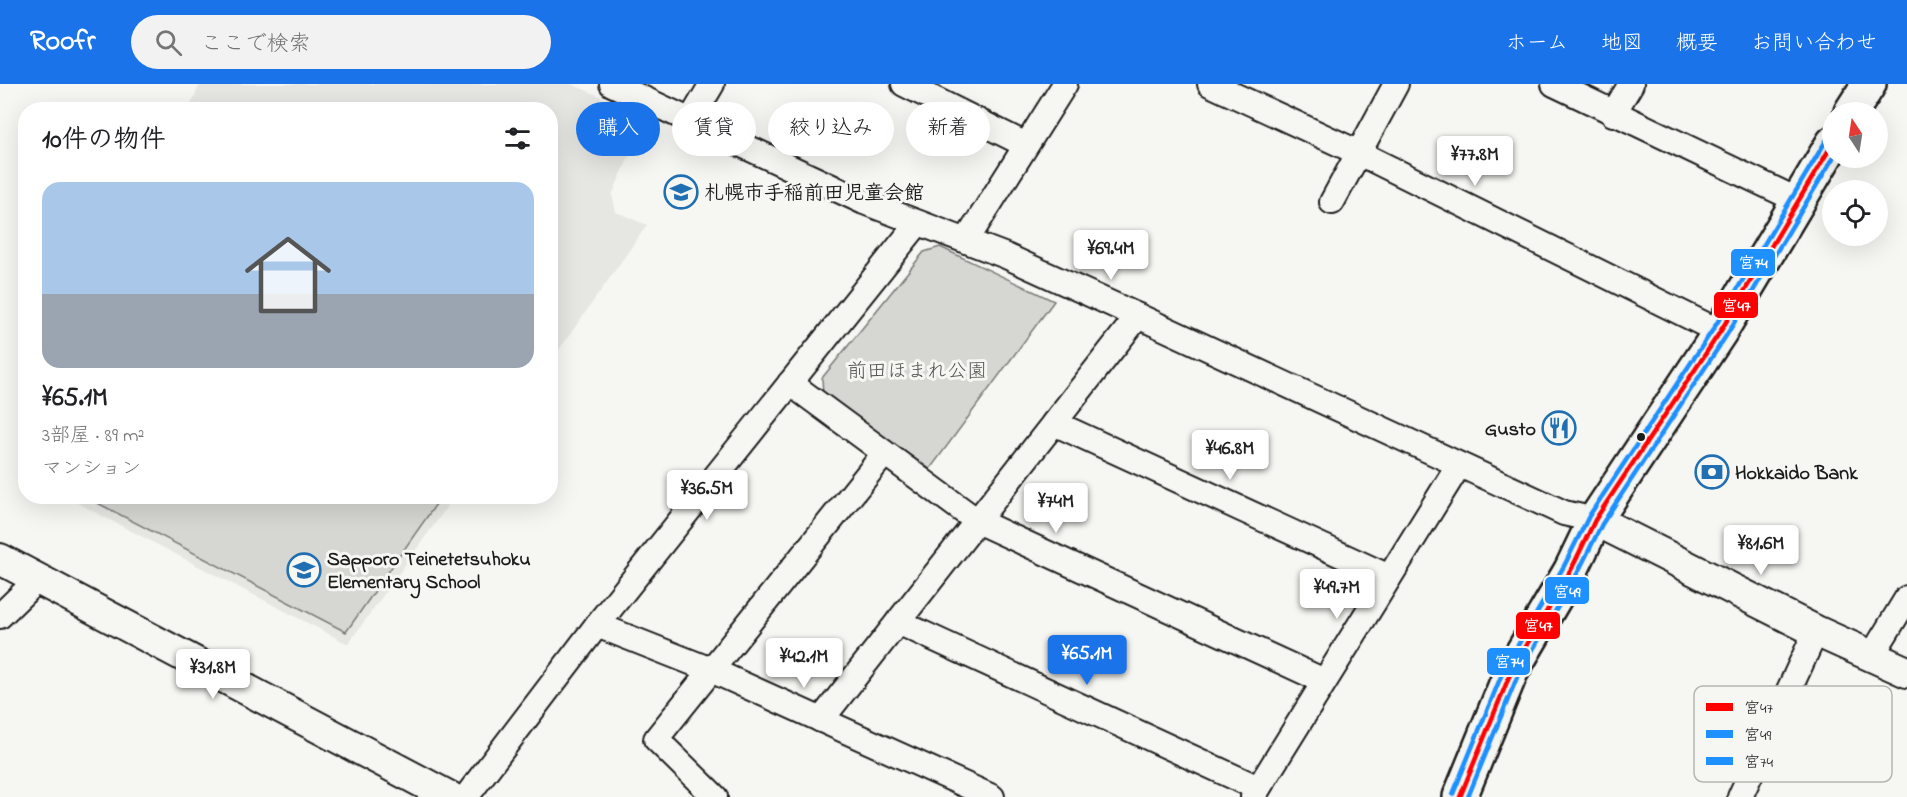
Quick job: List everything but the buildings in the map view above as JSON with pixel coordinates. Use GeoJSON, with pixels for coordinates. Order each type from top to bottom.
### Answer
{"type":"FeatureCollection","features":[{"type":"Feature","properties":{"kind":"main road"},"geometry":{"type":"LineString","coordinates":[[1857,102],[1869,84]]}},
{"type":"Feature","properties":{"kind":"main road"},"geometry":{"type":"LineString","coordinates":[[1460,797],[1511,672],[1571,570],[1595,520],[1720,332],[1822,162]]}},
{"type":"Feature","properties":{"kind":"street"},"geometry":{"type":"LineString","coordinates":[[612,84],[672,112]]}},
{"type":"Feature","properties":{"kind":"street"},"geometry":{"type":"LineString","coordinates":[[701,102],[712,84]]}},
{"type":"Feature","properties":{"kind":"street"},"geometry":{"type":"LineString","coordinates":[[904,84],[1026,145]]}},
{"type":"Feature","properties":{"kind":"street"},"geometry":{"type":"LineString","coordinates":[[966,241],[1065,84]]}},
{"type":"Feature","properties":{"kind":"street"},"geometry":{"type":"LineString","coordinates":[[1210,84],[1357,152],[1720,332]]}},
{"type":"Feature","properties":{"kind":"street"},"geometry":{"type":"LineString","coordinates":[[1332,202],[1357,152],[1396,84]]}},
{"type":"Feature","properties":{"kind":"street"},"geometry":{"type":"LineString","coordinates":[[1554,84],[1799,201]]}},
{"type":"Feature","properties":{"kind":"street"},"geometry":{"type":"LineString","coordinates":[[1614,114],[1631,84]]}},
{"type":"Feature","properties":{"kind":"street"},"geometry":{"type":"LineString","coordinates":[[756,152],[864,202],[966,241],[1138,316],[1564,513],[1595,520],[1816,631],[1907,672]]}},
{"type":"Feature","properties":{"kind":"street"},"geometry":{"type":"LineString","coordinates":[[466,797],[597,625],[918,223]]}},
{"type":"Feature","properties":{"kind":"street"},"geometry":{"type":"LineString","coordinates":[[821,720],[1138,316]]}},
{"type":"Feature","properties":{"kind":"street"},"geometry":{"type":"LineString","coordinates":[[790,383],[977,521],[1324,681]]}},
{"type":"Feature","properties":{"kind":"street"},"geometry":{"type":"LineString","coordinates":[[1054,423],[1389,577]]}},
{"type":"Feature","properties":{"kind":"street"},"geometry":{"type":"LineString","coordinates":[[715,797],[656,739],[884,454]]}},
{"type":"Feature","properties":{"kind":"street"},"geometry":{"type":"LineString","coordinates":[[898,622],[1255,792],[1459,465]]}},
{"type":"Feature","properties":{"kind":"street"},"geometry":{"type":"LineString","coordinates":[[0,559],[450,797]]}},
{"type":"Feature","properties":{"kind":"street"},"geometry":{"type":"LineString","coordinates":[[0,616],[37,580]]}},
{"type":"Feature","properties":{"kind":"street"},"geometry":{"type":"LineString","coordinates":[[1871,657],[1907,598]]}},
{"type":"Feature","properties":{"kind":"street"},"geometry":{"type":"LineString","coordinates":[[597,625],[711,670],[821,720],[950,788],[992,797]]}},
{"type":"Feature","properties":{"kind":"street"},"geometry":{"type":"LineString","coordinates":[[1791,686],[1816,631]]}},
{"type":"Feature","properties":{"kind":"street"},"geometry":{"type":"LineString","coordinates":[[1740,797],[1747,782]]}},
{"type":"Feature","properties":{"kind":"shaded area"},"geometry":{"type":"Polygon","coordinates":[[[200,84],[571,84],[614,102],[576,102],[576,156],[629,156],[612,195],[616,212],[647,225],[558,351],[558,102],[192,102],[200,84]]]}},
{"type":"Feature","properties":{"kind":"shaded area","name":"Sapporo Teinetetsuhoku Elementary School"},"geometry":{"type":"Polygon","coordinates":[[[79,504],[449,504],[348,644],[79,504]]]}},
{"type":"Feature","properties":{"kind":"green space","name":"前田ほまれ公園"},"geometry":{"type":"Polygon","coordinates":[[[940,247],[1054,301],[930,469],[823,395],[822,378],[924,252],[940,247]]]}},
{"type":"Feature","properties":{"kind":"green space","name":"Sapporo Teinetetsuhoku Elementary School"},"geometry":{"type":"Polygon","coordinates":[[[99,504],[436,504],[346,632],[99,504]]]}},
{"type":"Feature","properties":{"kind":"transit line","name":"宮74"},"geometry":{"type":"LineString","coordinates":[[1453,794],[1504,669],[1564,566],[1589,516],[1714,328],[1822,147]]}},
{"type":"Feature","properties":{"kind":"transit line","name":"宮47"},"geometry":{"type":"LineString","coordinates":[[1460,797],[1511,672],[1571,570],[1595,520],[1720,332],[1822,161]]}},
{"type":"Feature","properties":{"kind":"transit line","name":"宮49"},"geometry":{"type":"LineString","coordinates":[[1468,797],[1518,675],[1577,574],[1602,524],[1726,336],[1827,168]]}},
{"type":"Feature","properties":{"kind":"place","name":"札幌市手稲前田児童会館"},"geometry":{"type":"Point","coordinates":[681,192]}},
{"type":"Feature","properties":{"kind":"place","name":"Gusto"},"geometry":{"type":"Point","coordinates":[1559,428]}},
{"type":"Feature","properties":{"kind":"place","name":"Hokkaido Bank"},"geometry":{"type":"Point","coordinates":[1712,472]}},
{"type":"Feature","properties":{"kind":"place","name":"Sapporo Teinetetsuhoku Elementary School"},"geometry":{"type":"Point","coordinates":[304,570]}}]}
